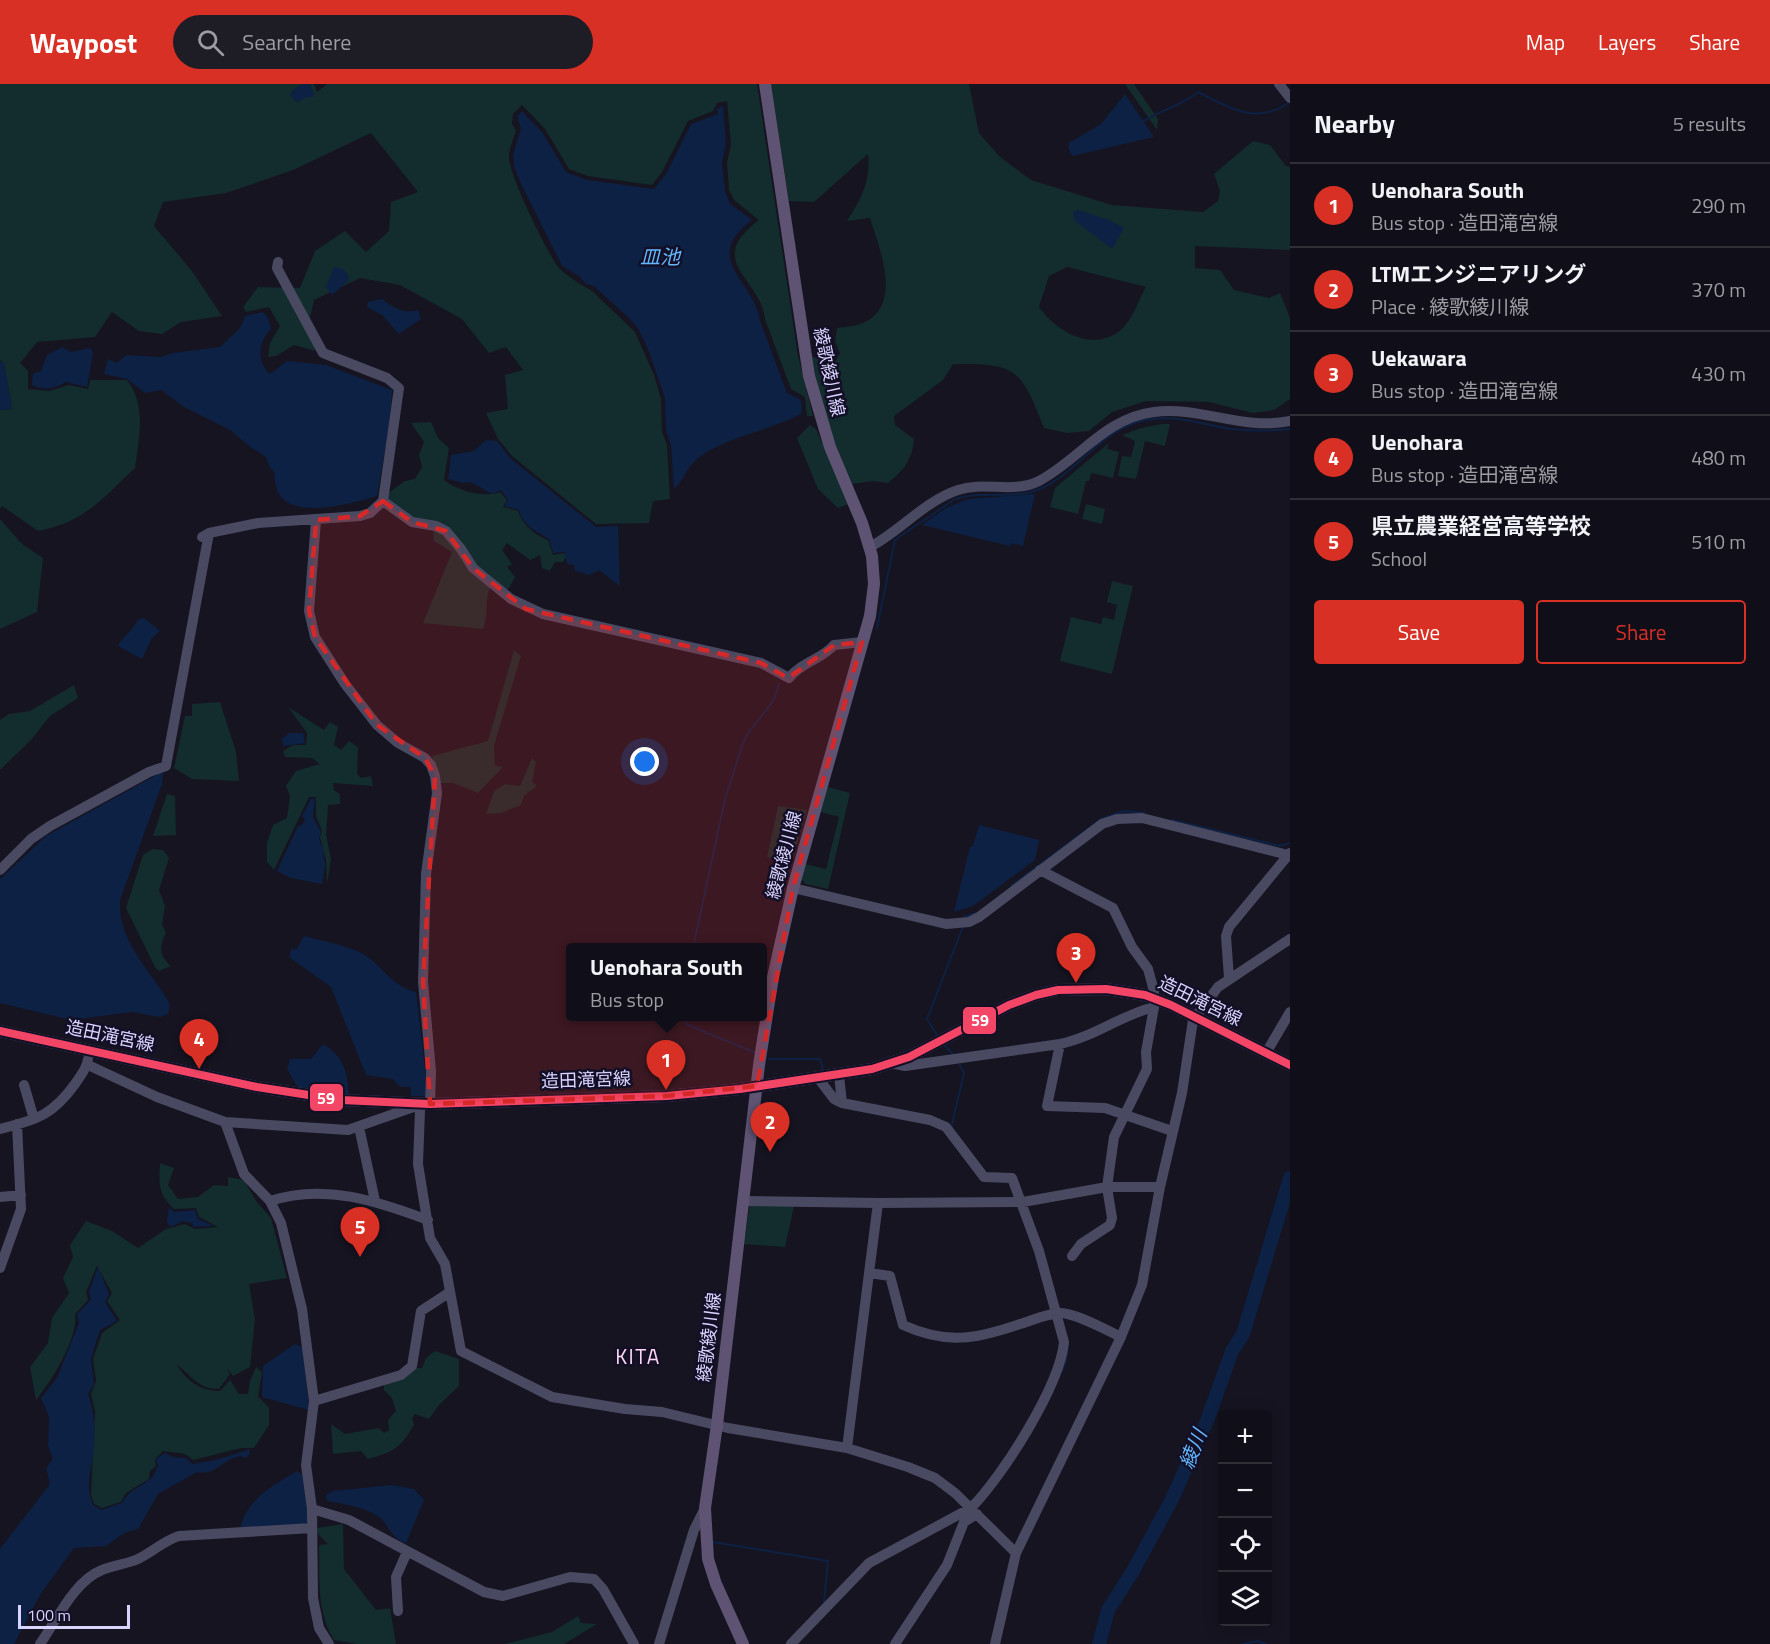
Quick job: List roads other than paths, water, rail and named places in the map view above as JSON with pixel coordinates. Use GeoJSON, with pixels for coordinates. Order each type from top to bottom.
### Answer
{"type":"FeatureCollection","features":[{"type":"Feature","properties":{"kind":"main road","name":"綾歌綾川線"},"geometry":{"type":"LineString","coordinates":[[765,84],[809,376],[830,447],[870,547],[874,584],[862,642],[793,888],[767,1017]]}},
{"type":"Feature","properties":{"kind":"main road","name":"造田滝宮線"},"geometry":{"type":"LineString","coordinates":[[0,1031],[293,1094],[384,1104],[667,1096],[839,1075],[891,1064],[1036,995],[1058,990],[1106,989],[1195,1016],[1290,1065]]}},
{"type":"Feature","properties":{"kind":"main road","name":"綾歌綾川線"},"geometry":{"type":"LineString","coordinates":[[743,1644],[716,1584],[700,1532],[717,1425],[766,1021]]}},
{"type":"Feature","properties":{"kind":"street"},"geometry":{"type":"LineString","coordinates":[[1279,84],[1290,98]]}},
{"type":"Feature","properties":{"kind":"street"},"geometry":{"type":"LineString","coordinates":[[0,870],[31,839],[50,825],[149,772],[166,766],[206,535],[258,524],[360,516],[370,513],[383,501],[399,388],[387,378],[323,353],[277,268],[278,262]]}},
{"type":"Feature","properties":{"kind":"street"},"geometry":{"type":"LineString","coordinates":[[870,547],[934,502],[959,490],[1010,488],[1035,483],[1051,474],[1097,436],[1135,416],[1174,411],[1262,425],[1290,421]]}},
{"type":"Feature","properties":{"kind":"street"},"geometry":{"type":"LineString","coordinates":[[383,501],[412,522],[436,526],[446,531],[454,538],[473,568],[511,599],[543,614],[761,663],[789,678],[801,664],[826,654],[834,645],[862,642]]}},
{"type":"Feature","properties":{"kind":"street"},"geometry":{"type":"LineString","coordinates":[[316,519],[309,611],[315,637],[366,712],[398,743],[425,758],[431,765],[435,776],[437,793],[426,874],[423,982],[431,1071],[426,1104],[420,1110],[418,1164],[433,1246],[446,1264],[461,1351],[531,1388],[552,1396],[625,1409],[662,1412],[717,1425],[847,1448],[908,1467],[935,1478],[974,1511],[1016,1553]]}},
{"type":"Feature","properties":{"kind":"street"},"geometry":{"type":"LineString","coordinates":[[793,888],[937,922],[957,923],[979,917],[1102,824],[1117,819],[1142,818],[1289,854],[1229,927],[1226,936],[1229,978]]}},
{"type":"Feature","properties":{"kind":"street"},"geometry":{"type":"LineString","coordinates":[[1040,870],[1113,908],[1132,947],[1148,969],[1153,981],[1154,1003],[1146,1052],[1147,1069],[1114,1137],[1107,1187],[1112,1218],[1110,1225],[1081,1244],[1072,1256]]}},
{"type":"Feature","properties":{"kind":"street"},"geometry":{"type":"LineString","coordinates":[[994,1644],[1016,1553],[1121,1337],[1142,1285],[1160,1187],[1182,1093],[1189,1034],[1195,1016],[1218,987],[1229,978],[1290,939]]}},
{"type":"Feature","properties":{"kind":"street"},"geometry":{"type":"LineString","coordinates":[[891,1064],[905,1066],[1076,1041],[1154,1003]]}},
{"type":"Feature","properties":{"kind":"street"},"geometry":{"type":"LineString","coordinates":[[1266,1053],[1290,1012]]}},
{"type":"Feature","properties":{"kind":"street"},"geometry":{"type":"LineString","coordinates":[[1060,1044],[1047,1106],[1053,1108],[1084,1105],[1125,1113],[1172,1131]]}},
{"type":"Feature","properties":{"kind":"street"},"geometry":{"type":"LineString","coordinates":[[0,1129],[34,1119],[56,1109],[88,1065],[88,1050]]}},
{"type":"Feature","properties":{"kind":"street"},"geometry":{"type":"LineString","coordinates":[[88,1065],[157,1096],[225,1122],[323,1130],[359,1128],[426,1104]]}},
{"type":"Feature","properties":{"kind":"street"},"geometry":{"type":"LineString","coordinates":[[839,1075],[842,1103]]}},
{"type":"Feature","properties":{"kind":"street"},"geometry":{"type":"LineString","coordinates":[[818,1078],[834,1098],[842,1103],[930,1120],[946,1127],[984,1177],[1012,1178],[1023,1202],[1058,1314],[1064,1342],[1063,1358],[1055,1379],[1011,1455],[974,1511],[964,1522],[947,1565],[895,1644]]}},
{"type":"Feature","properties":{"kind":"street"},"geometry":{"type":"LineString","coordinates":[[24,1086],[34,1119]]}},
{"type":"Feature","properties":{"kind":"street"},"geometry":{"type":"LineString","coordinates":[[225,1122],[244,1174],[270,1201],[281,1223],[302,1309],[314,1401],[306,1465],[312,1509],[315,1615],[319,1628],[329,1644]]}},
{"type":"Feature","properties":{"kind":"street"},"geometry":{"type":"LineString","coordinates":[[0,1268],[18,1222],[21,1195],[17,1125]]}},
{"type":"Feature","properties":{"kind":"street"},"geometry":{"type":"LineString","coordinates":[[359,1128],[375,1201]]}},
{"type":"Feature","properties":{"kind":"street"},"geometry":{"type":"LineString","coordinates":[[743,1200],[878,1203],[1023,1202],[1107,1187],[1160,1187]]}},
{"type":"Feature","properties":{"kind":"street"},"geometry":{"type":"LineString","coordinates":[[270,1201],[301,1193],[323,1193],[375,1201],[428,1220]]}},
{"type":"Feature","properties":{"kind":"street"},"geometry":{"type":"LineString","coordinates":[[0,1197],[21,1195]]}},
{"type":"Feature","properties":{"kind":"street"},"geometry":{"type":"LineString","coordinates":[[847,1448],[878,1203]]}},
{"type":"Feature","properties":{"kind":"street"},"geometry":{"type":"LineString","coordinates":[[869,1273],[890,1276],[903,1325],[945,1338],[983,1337],[1058,1314],[1070,1315],[1121,1337]]}},
{"type":"Feature","properties":{"kind":"street"},"geometry":{"type":"LineString","coordinates":[[314,1401],[401,1375],[406,1371],[412,1366],[415,1355],[421,1311],[450,1292]]}},
{"type":"Feature","properties":{"kind":"street"},"geometry":{"type":"LineString","coordinates":[[312,1509],[349,1520],[484,1592],[503,1596],[570,1576],[594,1579],[603,1588],[634,1644]]}},
{"type":"Feature","properties":{"kind":"street"},"geometry":{"type":"LineString","coordinates":[[791,1644],[869,1563],[974,1511]]}},
{"type":"Feature","properties":{"kind":"street"},"geometry":{"type":"LineString","coordinates":[[40,1644],[80,1586],[89,1578],[101,1570],[137,1560],[167,1540],[179,1536],[312,1528]]}},
{"type":"Feature","properties":{"kind":"street"},"geometry":{"type":"LineString","coordinates":[[659,1644],[700,1532]]}},
{"type":"Feature","properties":{"kind":"street"},"geometry":{"type":"LineString","coordinates":[[398,1611],[396,1576],[407,1552]]}},
{"type":"Feature","properties":{"kind":"water"},"geometry":{"type":"Polygon","coordinates":[[[310,84],[315,96],[297,103],[290,95],[294,89],[310,84]]]}},
{"type":"Feature","properties":{"kind":"water"},"geometry":{"type":"Polygon","coordinates":[[[1125,94],[1154,137],[1072,156],[1068,147],[1069,143],[1101,124],[1125,94]]]}},
{"type":"Feature","properties":{"kind":"water","name":"皿池"},"geometry":{"type":"Polygon","coordinates":[[[723,106],[726,143],[722,163],[725,191],[730,204],[752,220],[737,234],[730,247],[730,259],[756,307],[787,393],[801,400],[802,413],[707,452],[693,463],[674,489],[671,445],[666,431],[665,398],[649,352],[639,330],[630,319],[594,286],[586,284],[579,276],[562,266],[514,166],[513,155],[521,129],[517,116],[522,111],[542,132],[566,172],[587,180],[654,189],[666,174],[691,124],[718,114],[717,109],[723,106]]]}},
{"type":"Feature","properties":{"kind":"water"},"geometry":{"type":"Polygon","coordinates":[[[1078,210],[1109,220],[1124,228],[1112,249],[1074,220],[1073,212],[1078,210]]]}},
{"type":"Feature","properties":{"kind":"water"},"geometry":{"type":"Polygon","coordinates":[[[334,267],[343,269],[349,280],[332,295],[326,287],[334,267]]]}},
{"type":"Feature","properties":{"kind":"water"},"geometry":{"type":"Polygon","coordinates":[[[382,299],[399,309],[418,310],[421,319],[399,334],[382,315],[367,307],[368,302],[382,299]]]}},
{"type":"Feature","properties":{"kind":"water"},"geometry":{"type":"Polygon","coordinates":[[[263,312],[269,320],[271,329],[263,339],[260,352],[262,364],[270,374],[287,361],[326,365],[392,390],[390,423],[377,496],[328,507],[302,507],[291,504],[278,492],[274,471],[270,468],[266,457],[230,430],[184,407],[161,390],[145,393],[127,379],[104,374],[108,359],[117,363],[126,355],[161,357],[173,353],[220,347],[240,328],[245,316],[263,312]]]}},
{"type":"Feature","properties":{"kind":"water"},"geometry":{"type":"Polygon","coordinates":[[[62,347],[71,352],[90,348],[93,352],[87,387],[66,382],[49,388],[32,385],[33,374],[41,371],[47,355],[62,347]]]}},
{"type":"Feature","properties":{"kind":"water"},"geometry":{"type":"Polygon","coordinates":[[[0,361],[4,363],[12,409],[0,410],[0,361]]]}},
{"type":"Feature","properties":{"kind":"water"},"geometry":{"type":"Polygon","coordinates":[[[486,440],[497,441],[510,458],[596,527],[618,526],[620,586],[599,570],[589,575],[575,571],[574,565],[567,564],[565,552],[553,553],[549,539],[527,525],[519,510],[504,506],[508,500],[501,490],[492,494],[471,482],[463,483],[448,479],[451,455],[474,451],[486,440]]]}},
{"type":"Feature","properties":{"kind":"water"},"geometry":{"type":"Polygon","coordinates":[[[1035,494],[1023,546],[1011,543],[1010,546],[922,525],[946,508],[968,499],[1035,494]]]}},
{"type":"Feature","properties":{"kind":"water"},"geometry":{"type":"Polygon","coordinates":[[[144,618],[160,631],[152,638],[142,659],[118,646],[137,620],[144,618]]]}},
{"type":"Feature","properties":{"kind":"water"},"geometry":{"type":"Polygon","coordinates":[[[289,733],[303,733],[305,743],[283,746],[282,739],[289,733]]]}},
{"type":"Feature","properties":{"kind":"water"},"geometry":{"type":"Polygon","coordinates":[[[163,773],[162,784],[120,900],[124,929],[129,942],[170,1004],[168,1014],[160,1017],[132,1012],[71,1020],[0,1003],[0,879],[46,836],[163,773]]]}},
{"type":"Feature","properties":{"kind":"water"},"geometry":{"type":"Polygon","coordinates":[[[311,799],[315,799],[313,817],[321,832],[319,839],[325,866],[322,884],[291,878],[277,871],[298,826],[302,825],[305,820],[302,816],[311,799]]]}},
{"type":"Feature","properties":{"kind":"water"},"geometry":{"type":"Polygon","coordinates":[[[979,825],[1039,840],[1035,860],[973,906],[954,912],[970,847],[973,846],[979,825]]]}},
{"type":"Feature","properties":{"kind":"water"},"geometry":{"type":"Polygon","coordinates":[[[304,936],[363,954],[394,981],[416,992],[425,1069],[425,1096],[411,1096],[411,1087],[400,1087],[393,1079],[366,1075],[331,987],[289,957],[292,948],[296,950],[304,936]]]}},
{"type":"Feature","properties":{"kind":"water"},"geometry":{"type":"Polygon","coordinates":[[[323,1044],[336,1054],[343,1065],[349,1095],[298,1088],[287,1069],[290,1059],[311,1059],[323,1044]]]}},
{"type":"Feature","properties":{"kind":"water"},"geometry":{"type":"Polygon","coordinates":[[[169,1207],[174,1212],[195,1210],[198,1219],[214,1226],[194,1227],[192,1223],[183,1221],[170,1227],[167,1221],[169,1207]]]}},
{"type":"Feature","properties":{"kind":"water"},"geometry":{"type":"Polygon","coordinates":[[[98,1267],[109,1294],[105,1302],[117,1321],[100,1330],[91,1359],[94,1384],[88,1394],[93,1416],[94,1440],[89,1486],[93,1505],[101,1510],[122,1503],[128,1494],[152,1478],[158,1466],[156,1459],[165,1453],[173,1457],[186,1458],[192,1464],[216,1460],[250,1449],[249,1455],[245,1458],[241,1456],[229,1460],[209,1472],[197,1472],[158,1494],[138,1529],[124,1533],[106,1546],[74,1548],[40,1595],[14,1644],[0,1644],[0,1549],[50,1484],[46,1468],[53,1459],[48,1446],[49,1417],[41,1398],[57,1378],[79,1323],[77,1314],[91,1300],[89,1292],[98,1267]]]}},
{"type":"Feature","properties":{"kind":"water"},"geometry":{"type":"Polygon","coordinates":[[[295,1344],[303,1347],[309,1410],[262,1397],[263,1366],[295,1344]]]}},
{"type":"Feature","properties":{"kind":"water"},"geometry":{"type":"Polygon","coordinates":[[[297,1471],[302,1474],[309,1521],[304,1526],[240,1529],[248,1509],[255,1501],[270,1488],[297,1471]]]}},
{"type":"Feature","properties":{"kind":"water"},"geometry":{"type":"Polygon","coordinates":[[[391,1485],[414,1489],[424,1500],[406,1543],[397,1539],[379,1517],[354,1506],[327,1501],[326,1495],[333,1491],[391,1485]]]}},
{"type":"Feature","properties":{"kind":"waterway"},"geometry":{"type":"LineString","coordinates":[[1142,122],[1198,92],[1230,108],[1253,113],[1276,110],[1288,103]]}},
{"type":"Feature","properties":{"kind":"waterway"},"geometry":{"type":"LineString","coordinates":[[877,628],[895,540],[955,499],[976,495],[1019,494],[1040,489],[1067,472],[1116,432],[1146,420],[1178,419],[1246,430],[1290,429]]}},
{"type":"Feature","properties":{"kind":"waterway"},"geometry":{"type":"LineString","coordinates":[[694,943],[725,799],[743,743],[768,708],[779,683]]}},
{"type":"Feature","properties":{"kind":"waterway"},"geometry":{"type":"LineString","coordinates":[[1011,886],[1101,819],[1124,811],[1144,813]]}},
{"type":"Feature","properties":{"kind":"waterway"},"geometry":{"type":"LineString","coordinates":[[1172,820],[1280,846],[1290,843]]}},
{"type":"Feature","properties":{"kind":"waterway"},"geometry":{"type":"LineString","coordinates":[[964,917],[976,913]]}},
{"type":"Feature","properties":{"kind":"waterway"},"geometry":{"type":"LineString","coordinates":[[937,1035],[927,1019],[962,929]]}},
{"type":"Feature","properties":{"kind":"waterway"},"geometry":{"type":"LineString","coordinates":[[685,1021],[688,1025],[756,1053]]}},
{"type":"Feature","properties":{"kind":"waterway"},"geometry":{"type":"LineString","coordinates":[[945,1046],[953,1054]]}},
{"type":"Feature","properties":{"kind":"waterway"},"geometry":{"type":"LineString","coordinates":[[769,1059],[820,1059],[823,1069]]}},
{"type":"Feature","properties":{"kind":"waterway"},"geometry":{"type":"LineString","coordinates":[[951,1128],[964,1073],[960,1065]]}},
{"type":"Feature","properties":{"kind":"waterway","name":"綾川"},"geometry":{"type":"LineString","coordinates":[[1099,1644],[1108,1610],[1133,1571],[1172,1499],[1207,1421],[1232,1351],[1243,1334],[1290,1178]]}},
{"type":"Feature","properties":{"kind":"waterway"},"geometry":{"type":"LineString","coordinates":[[1059,1377],[1066,1361],[1068,1345]]}},
{"type":"Feature","properties":{"kind":"waterway"},"geometry":{"type":"LineString","coordinates":[[713,1542],[828,1561],[824,1602]]}},
{"type":"Feature","properties":{"kind":"waterway"},"geometry":{"type":"LineString","coordinates":[[1243,1644],[1258,1641],[1266,1644]]}},
{"type":"Feature","properties":{"kind":"place","name":"Uekawara"},"geometry":{"type":"Point","coordinates":[1076,983]}},
{"type":"Feature","properties":{"kind":"place","name":"Uenohara"},"geometry":{"type":"Point","coordinates":[199,1069]}},
{"type":"Feature","properties":{"kind":"place","name":"Uenohara South"},"geometry":{"type":"Point","coordinates":[666,1090]}},
{"type":"Feature","properties":{"kind":"place","name":"LTMエンジニアリング"},"geometry":{"type":"Point","coordinates":[770,1152]}},
{"type":"Feature","properties":{"kind":"place","name":"県立農業経営高等学校"},"geometry":{"type":"Point","coordinates":[360,1257]}},
{"type":"Feature","properties":{"kind":"district","name":"KITA"},"geometry":{"type":"Point","coordinates":[638,1357]}}]}
